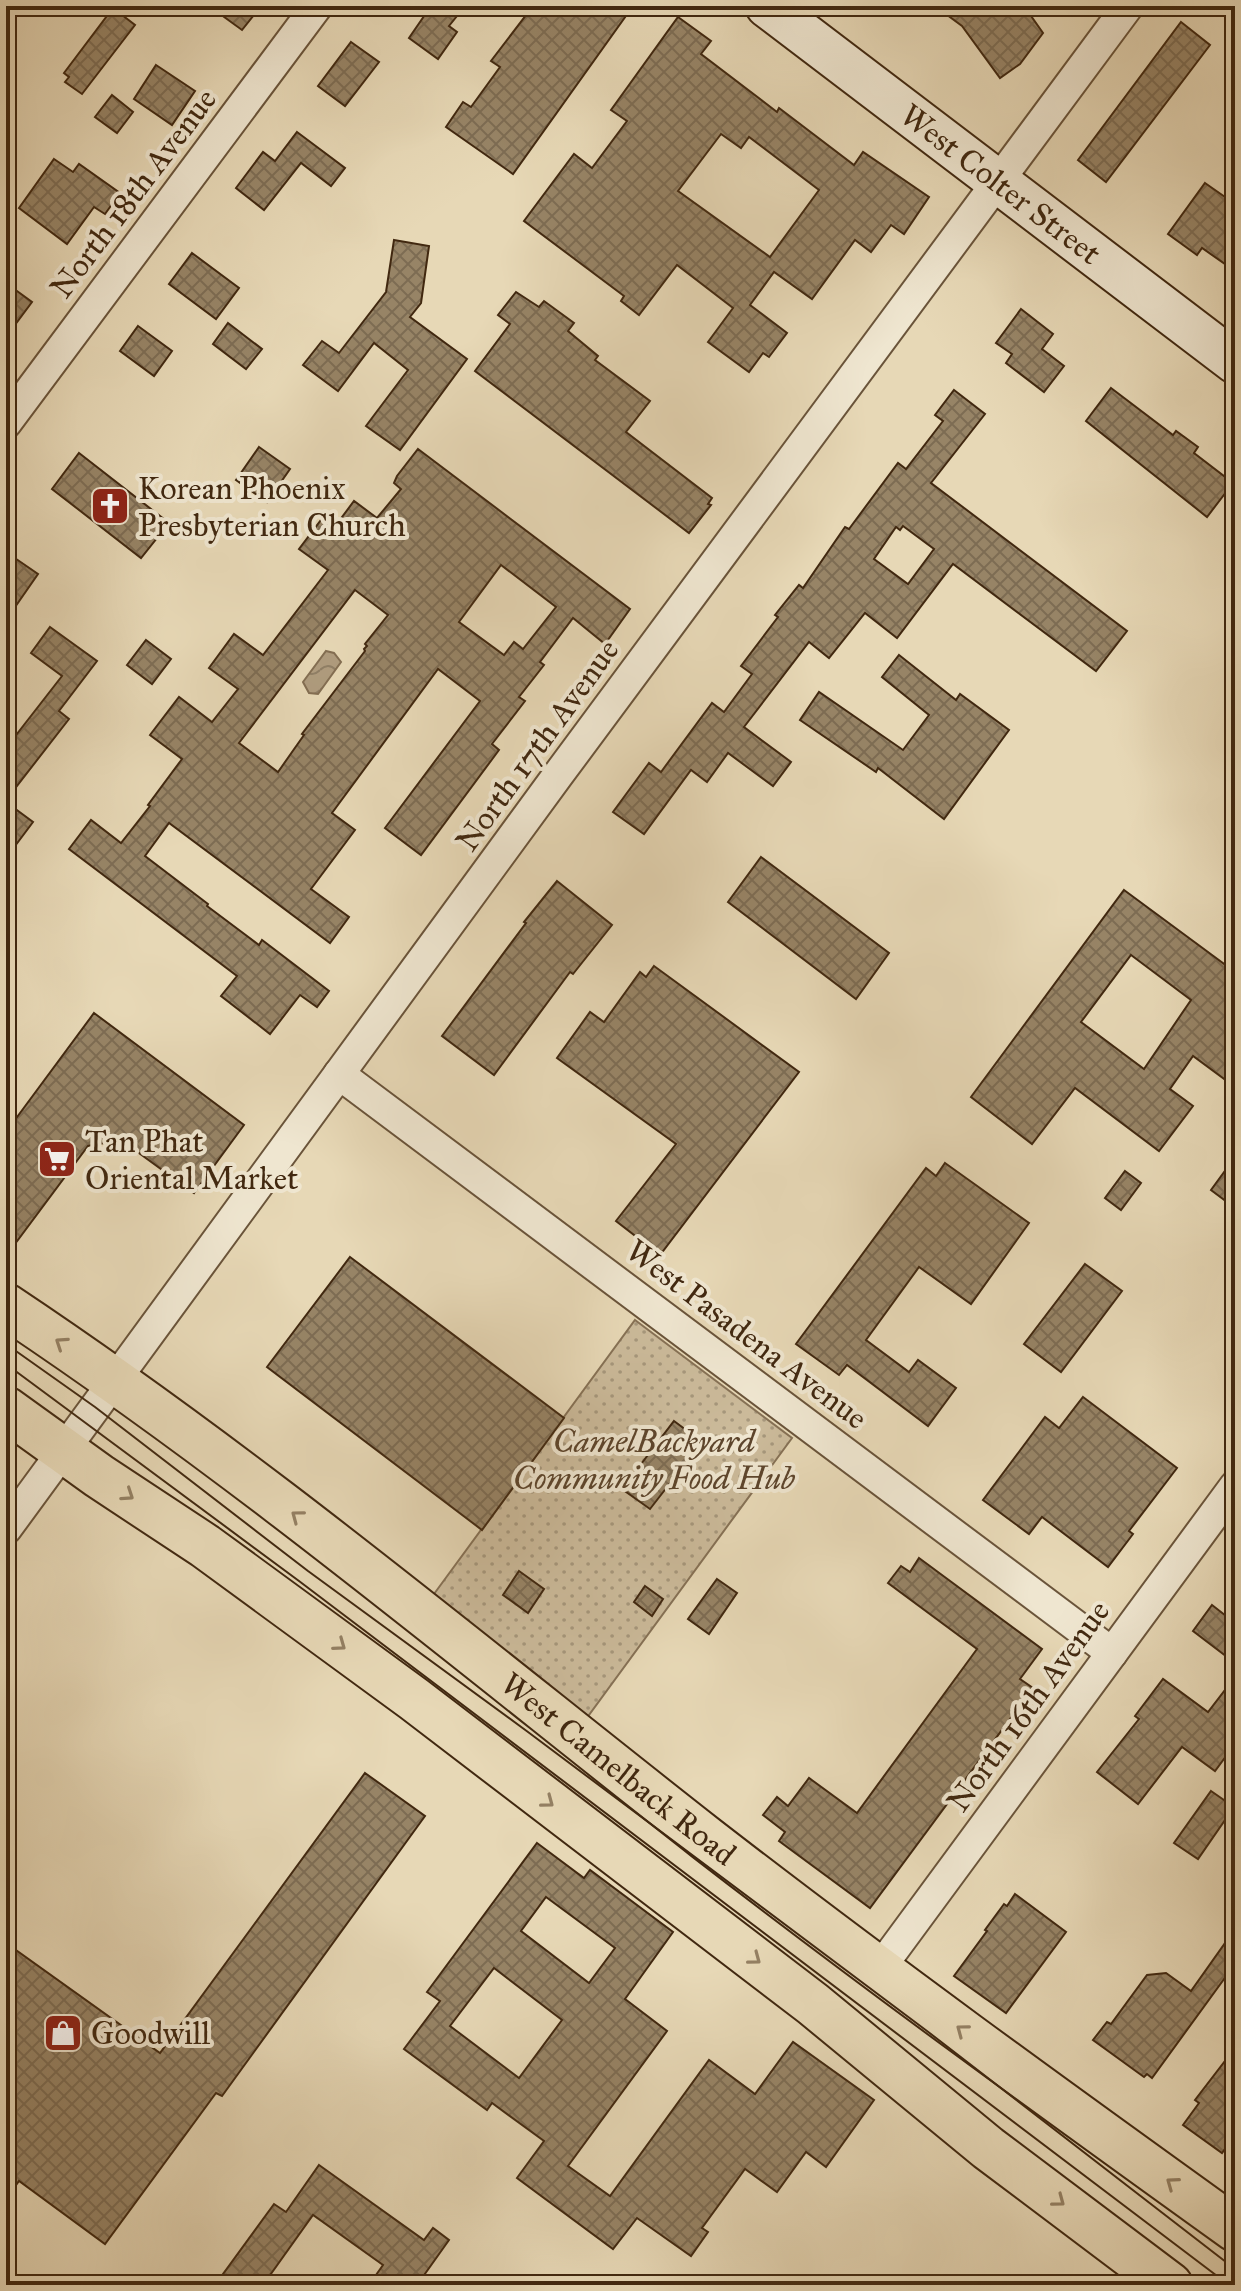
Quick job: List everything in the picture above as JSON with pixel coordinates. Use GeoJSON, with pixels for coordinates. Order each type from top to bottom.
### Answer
{"type":"FeatureCollection","features":[{"type":"Feature","properties":{"kind":"main road","name":"West Camelback Road"},"geometry":{"type":"LineString","coordinates":[[6,1306],[115,1381],[359,1563],[709,1840],[1072,2112],[1235,2229]]}},
{"type":"Feature","properties":{"kind":"main road"},"geometry":{"type":"LineString","coordinates":[[6,1409],[205,1546],[414,1699],[803,1996],[988,2148],[1170,2285]]}},
{"type":"Feature","properties":{"kind":"street","name":"North 18th Avenue"},"geometry":{"type":"LineString","coordinates":[[6,423],[317,6]]}},
{"type":"Feature","properties":{"kind":"street","name":"West Colter Street"},"geometry":{"type":"LineString","coordinates":[[767,6],[1235,362]]}},
{"type":"Feature","properties":{"kind":"street","name":"North 17th Avenue"},"geometry":{"type":"LineString","coordinates":[[6,1529],[1128,6]]}},
{"type":"Feature","properties":{"kind":"street","name":"West Pasadena Avenue"},"geometry":{"type":"LineString","coordinates":[[339,1074],[1112,1653]]}},
{"type":"Feature","properties":{"kind":"street","name":"North 16th Avenue"},"geometry":{"type":"LineString","coordinates":[[880,1968],[1235,1486]]}},
{"type":"Feature","properties":{"kind":"green space","name":"CamelBackyard Community Food Hub"},"geometry":{"type":"Polygon","coordinates":[[[635,1320],[792,1438],[586,1719],[434,1594],[635,1320]]]}},
{"type":"Feature","properties":{"kind":"water"},"geometry":{"type":"Polygon","coordinates":[[[326,651],[334,653],[341,662],[318,694],[309,693],[303,682],[326,651]]]}},
{"type":"Feature","properties":{"kind":"building"},"geometry":{"type":"Polygon","coordinates":[[[209,6],[261,6],[242,30],[209,6]]]}},
{"type":"Feature","properties":{"kind":"building"},"geometry":{"type":"Polygon","coordinates":[[[431,6],[465,6],[449,26],[457,32],[438,59],[409,38],[431,6]]]}},
{"type":"Feature","properties":{"kind":"building"},"geometry":{"type":"Polygon","coordinates":[[[533,6],[633,6],[513,174],[446,127],[463,102],[471,107],[500,67],[491,61],[533,6]]]}},
{"type":"Feature","properties":{"kind":"building"},"geometry":{"type":"Polygon","coordinates":[[[935,6],[1024,6],[1043,33],[1020,64],[1000,78],[962,26],[935,6]]]}},
{"type":"Feature","properties":{"kind":"building"},"geometry":{"type":"Polygon","coordinates":[[[113,8],[135,25],[82,94],[65,82],[69,77],[64,73],[113,8]]]}},
{"type":"Feature","properties":{"kind":"building"},"geometry":{"type":"Polygon","coordinates":[[[678,17],[711,41],[701,54],[777,112],[779,108],[854,165],[863,152],[929,197],[904,234],[891,225],[871,252],[855,240],[812,299],[774,272],[750,305],[787,333],[769,357],[763,353],[749,372],[708,342],[733,308],[677,265],[639,315],[621,301],[624,296],[524,221],[574,154],[592,168],[627,121],[611,110],[678,17]],[[721,134],[678,191],[770,257],[819,190],[749,137],[741,148],[721,134]]]}},
{"type":"Feature","properties":{"kind":"building"},"geometry":{"type":"Polygon","coordinates":[[[1181,22],[1210,45],[1106,182],[1078,160],[1181,22]]]}},
{"type":"Feature","properties":{"kind":"building"},"geometry":{"type":"Polygon","coordinates":[[[351,42],[379,62],[345,106],[318,86],[351,42]]]}},
{"type":"Feature","properties":{"kind":"building"},"geometry":{"type":"Polygon","coordinates":[[[156,65],[195,91],[172,125],[134,99],[156,65]]]}},
{"type":"Feature","properties":{"kind":"building"},"geometry":{"type":"Polygon","coordinates":[[[112,95],[133,112],[117,133],[95,117],[112,95]]]}},
{"type":"Feature","properties":{"kind":"building"},"geometry":{"type":"Polygon","coordinates":[[[297,132],[345,168],[331,186],[301,163],[264,210],[236,188],[263,152],[275,161],[297,132]]]}},
{"type":"Feature","properties":{"kind":"building"},"geometry":{"type":"Polygon","coordinates":[[[54,159],[73,172],[79,164],[120,193],[105,214],[94,207],[67,244],[19,208],[54,159]]]}},
{"type":"Feature","properties":{"kind":"building"},"geometry":{"type":"Polygon","coordinates":[[[1205,183],[1235,204],[1235,271],[1202,248],[1197,255],[1168,234],[1205,183]]]}},
{"type":"Feature","properties":{"kind":"building"},"geometry":{"type":"Polygon","coordinates":[[[394,240],[429,246],[421,303],[410,317],[467,359],[400,450],[366,426],[408,370],[374,343],[338,391],[303,365],[322,341],[339,353],[386,292],[394,240]]]}},
{"type":"Feature","properties":{"kind":"building"},"geometry":{"type":"Polygon","coordinates":[[[192,253],[239,288],[216,319],[169,284],[192,253]]]}},
{"type":"Feature","properties":{"kind":"building"},"geometry":{"type":"Polygon","coordinates":[[[6,283],[32,302],[6,337],[6,283]]]}},
{"type":"Feature","properties":{"kind":"building"},"geometry":{"type":"Polygon","coordinates":[[[516,292],[539,307],[544,301],[574,323],[568,331],[598,356],[595,360],[650,401],[626,432],[712,498],[708,504],[711,505],[689,533],[475,371],[510,324],[498,315],[516,292]]]}},
{"type":"Feature","properties":{"kind":"building"},"geometry":{"type":"Polygon","coordinates":[[[1021,309],[1053,334],[1042,349],[1064,366],[1044,392],[1006,363],[1012,354],[996,343],[1021,309]]]}},
{"type":"Feature","properties":{"kind":"building"},"geometry":{"type":"Polygon","coordinates":[[[228,323],[262,349],[246,369],[213,344],[228,323]]]}},
{"type":"Feature","properties":{"kind":"building"},"geometry":{"type":"Polygon","coordinates":[[[138,326],[172,351],[154,376],[120,351],[138,326]]]}},
{"type":"Feature","properties":{"kind":"building"},"geometry":{"type":"Polygon","coordinates":[[[1111,388],[1173,435],[1176,431],[1198,447],[1194,453],[1233,483],[1207,517],[1086,421],[1111,388]]]}},
{"type":"Feature","properties":{"kind":"building"},"geometry":{"type":"Polygon","coordinates":[[[954,390],[985,414],[931,483],[1127,631],[1096,671],[953,564],[897,638],[865,613],[829,658],[809,642],[744,727],[791,762],[773,786],[728,753],[707,782],[691,770],[644,834],[613,812],[649,763],[661,772],[712,703],[724,712],[752,674],[741,666],[778,617],[775,615],[799,585],[803,588],[845,527],[849,529],[898,463],[906,469],[943,421],[935,415],[954,390]],[[903,526],[900,530],[896,527],[874,559],[908,584],[934,549],[903,526]]]}},
{"type":"Feature","properties":{"kind":"building"},"geometry":{"type":"Polygon","coordinates":[[[259,447],[290,469],[267,502],[236,480],[259,447]]]}},
{"type":"Feature","properties":{"kind":"building"},"geometry":{"type":"Polygon","coordinates":[[[418,449],[630,609],[605,644],[573,618],[540,662],[544,665],[519,697],[525,701],[492,744],[499,750],[421,855],[385,828],[480,701],[438,669],[332,813],[355,830],[311,889],[349,917],[330,943],[169,823],[145,856],[259,945],[262,940],[329,991],[317,1007],[300,995],[270,1034],[221,996],[237,976],[69,849],[91,820],[121,843],[182,759],[150,735],[179,697],[212,722],[238,689],[209,668],[234,634],[263,655],[328,570],[299,549],[321,520],[333,529],[354,501],[377,518],[401,489],[394,483],[418,449]],[[501,565],[459,622],[504,655],[514,642],[523,649],[556,607],[501,565]],[[355,590],[239,743],[278,772],[388,615],[355,590]]]}},
{"type":"Feature","properties":{"kind":"building","name":"Korean Phoenix Presbyterian Church"},"geometry":{"type":"Polygon","coordinates":[[[79,453],[169,523],[141,558],[52,489],[79,453]]]}},
{"type":"Feature","properties":{"kind":"building"},"geometry":{"type":"Polygon","coordinates":[[[6,552],[38,574],[6,620],[6,552]]]}},
{"type":"Feature","properties":{"kind":"building"},"geometry":{"type":"Polygon","coordinates":[[[50,627],[97,661],[59,711],[69,719],[6,800],[6,748],[62,676],[31,653],[50,627]]]}},
{"type":"Feature","properties":{"kind":"building"},"geometry":{"type":"Polygon","coordinates":[[[146,640],[171,659],[152,684],[127,665],[146,640]]]}},
{"type":"Feature","properties":{"kind":"building"},"geometry":{"type":"Polygon","coordinates":[[[899,655],[956,700],[960,694],[1009,730],[944,819],[878,768],[876,772],[800,720],[819,692],[903,750],[929,715],[882,677],[899,655]]]}},
{"type":"Feature","properties":{"kind":"building"},"geometry":{"type":"Polygon","coordinates":[[[6,802],[33,822],[6,858],[6,802]]]}},
{"type":"Feature","properties":{"kind":"building"},"geometry":{"type":"Polygon","coordinates":[[[761,857],[889,953],[856,999],[728,902],[761,857]]]}},
{"type":"Feature","properties":{"kind":"building"},"geometry":{"type":"Polygon","coordinates":[[[557,881],[612,925],[573,974],[570,972],[494,1075],[442,1036],[557,881]]]}},
{"type":"Feature","properties":{"kind":"building"},"geometry":{"type":"Polygon","coordinates":[[[1124,890],[1235,972],[1235,1087],[1193,1056],[1170,1089],[1193,1106],[1159,1151],[1075,1088],[1032,1144],[971,1097],[1124,890]],[[1131,955],[1081,1022],[1144,1069],[1191,1000],[1131,955]]]}},
{"type":"Feature","properties":{"kind":"building"},"geometry":{"type":"Polygon","coordinates":[[[654,966],[799,1072],[660,1255],[616,1221],[676,1144],[557,1058],[590,1012],[604,1022],[640,972],[646,977],[654,966]]]}},
{"type":"Feature","properties":{"kind":"building"},"geometry":{"type":"Polygon","coordinates":[[[94,1013],[244,1125],[194,1193],[121,1140],[88,1146],[6,1256],[6,1132],[94,1013]]]}},
{"type":"Feature","properties":{"kind":"building"},"geometry":{"type":"Polygon","coordinates":[[[1235,1157],[1235,1208],[1211,1190],[1235,1157]]]}},
{"type":"Feature","properties":{"kind":"building"},"geometry":{"type":"Polygon","coordinates":[[[945,1163],[1029,1223],[971,1304],[919,1267],[866,1340],[909,1372],[918,1360],[956,1388],[928,1426],[847,1365],[839,1375],[796,1344],[926,1168],[936,1176],[945,1163]]]}},
{"type":"Feature","properties":{"kind":"building"},"geometry":{"type":"Polygon","coordinates":[[[1125,1171],[1141,1183],[1121,1210],[1105,1198],[1125,1171]]]}},
{"type":"Feature","properties":{"kind":"building"},"geometry":{"type":"Polygon","coordinates":[[[350,1257],[564,1418],[482,1530],[267,1367],[350,1257]]]}},
{"type":"Feature","properties":{"kind":"building"},"geometry":{"type":"Polygon","coordinates":[[[1085,1264],[1122,1291],[1061,1372],[1024,1344],[1085,1264]]]}},
{"type":"Feature","properties":{"kind":"building"},"geometry":{"type":"Polygon","coordinates":[[[1083,1397],[1177,1468],[1129,1531],[1133,1534],[1108,1567],[1042,1517],[1029,1534],[983,1500],[1045,1417],[1059,1428],[1083,1397]]]}},
{"type":"Feature","properties":{"kind":"building"},"geometry":{"type":"Polygon","coordinates":[[[674,1421],[702,1442],[650,1509],[622,1489],[674,1421]]]}},
{"type":"Feature","properties":{"kind":"building"},"geometry":{"type":"Polygon","coordinates":[[[919,1558],[1042,1649],[1020,1679],[1033,1688],[870,1908],[779,1841],[785,1832],[763,1815],[777,1797],[788,1806],[809,1778],[857,1813],[977,1649],[888,1583],[901,1566],[910,1572],[919,1558]]]}},
{"type":"Feature","properties":{"kind":"building"},"geometry":{"type":"Polygon","coordinates":[[[519,1571],[544,1589],[528,1613],[503,1595],[519,1571]]]}},
{"type":"Feature","properties":{"kind":"building"},"geometry":{"type":"Polygon","coordinates":[[[717,1579],[737,1593],[709,1634],[688,1619],[717,1579]]]}},
{"type":"Feature","properties":{"kind":"building"},"geometry":{"type":"Polygon","coordinates":[[[645,1586],[663,1599],[652,1616],[634,1602],[645,1586]]]}},
{"type":"Feature","properties":{"kind":"building"},"geometry":{"type":"Polygon","coordinates":[[[1212,1605],[1235,1623],[1235,1663],[1193,1631],[1212,1605]]]}},
{"type":"Feature","properties":{"kind":"building"},"geometry":{"type":"Polygon","coordinates":[[[1235,1677],[1235,1744],[1215,1771],[1182,1747],[1138,1804],[1097,1772],[1139,1719],[1135,1716],[1163,1679],[1208,1712],[1235,1677]]]}},
{"type":"Feature","properties":{"kind":"building"},"geometry":{"type":"Polygon","coordinates":[[[365,1773],[425,1816],[222,2096],[216,2093],[105,2244],[19,2181],[6,2199],[6,1943],[160,2053],[365,1773]]]}},
{"type":"Feature","properties":{"kind":"building"},"geometry":{"type":"Polygon","coordinates":[[[1211,1791],[1234,1807],[1198,1859],[1174,1843],[1211,1791]]]}},
{"type":"Feature","properties":{"kind":"building"},"geometry":{"type":"Polygon","coordinates":[[[537,1843],[584,1878],[590,1870],[673,1932],[625,1999],[667,2031],[568,2166],[610,2196],[709,2060],[755,2094],[793,2042],[874,2100],[826,2167],[806,2152],[777,2192],[745,2169],[702,2228],[708,2232],[691,2256],[637,2218],[613,2249],[517,2178],[544,2141],[492,2103],[487,2110],[404,2049],[440,2001],[427,1992],[537,1843]],[[546,1897],[521,1931],[589,1983],[615,1948],[546,1897]],[[494,1968],[450,2026],[519,2078],[562,2020],[494,1968]]]}},
{"type":"Feature","properties":{"kind":"building"},"geometry":{"type":"Polygon","coordinates":[[[1015,1894],[1066,1932],[1006,2013],[954,1976],[1004,1904],[1007,1906],[1015,1894]]]}},
{"type":"Feature","properties":{"kind":"building"},"geometry":{"type":"Polygon","coordinates":[[[1235,1929],[1235,1964],[1152,2078],[1147,2074],[1144,2077],[1093,2040],[1107,2022],[1111,2024],[1147,1975],[1166,1973],[1191,1991],[1235,1929]]]}},
{"type":"Feature","properties":{"kind":"building"},"geometry":{"type":"Polygon","coordinates":[[[1235,2048],[1235,2135],[1222,2153],[1183,2125],[1199,2103],[1195,2100],[1235,2048]]]}},
{"type":"Feature","properties":{"kind":"building"},"geometry":{"type":"Polygon","coordinates":[[[319,2165],[424,2240],[433,2228],[449,2240],[417,2285],[369,2285],[383,2265],[313,2215],[263,2285],[215,2285],[274,2204],[286,2212],[319,2165]]]}},
{"type":"Feature","properties":{"kind":"tram line"},"geometry":{"type":"LineString","coordinates":[[6,1344],[95,1407],[308,1571],[927,2031],[1235,2269]]}},
{"type":"Feature","properties":{"kind":"tram line"},"geometry":{"type":"LineString","coordinates":[[6,1364],[299,1581],[1229,2285]]}},
{"type":"Feature","properties":{"kind":"place","name":"Korean Phoenix Presbyterian Church"},"geometry":{"type":"Point","coordinates":[110,506]}},
{"type":"Feature","properties":{"kind":"place","name":"Tan Phat Oriental Market"},"geometry":{"type":"Point","coordinates":[57,1159]}},
{"type":"Feature","properties":{"kind":"place","name":"Goodwill"},"geometry":{"type":"Point","coordinates":[63,2033]}}]}
